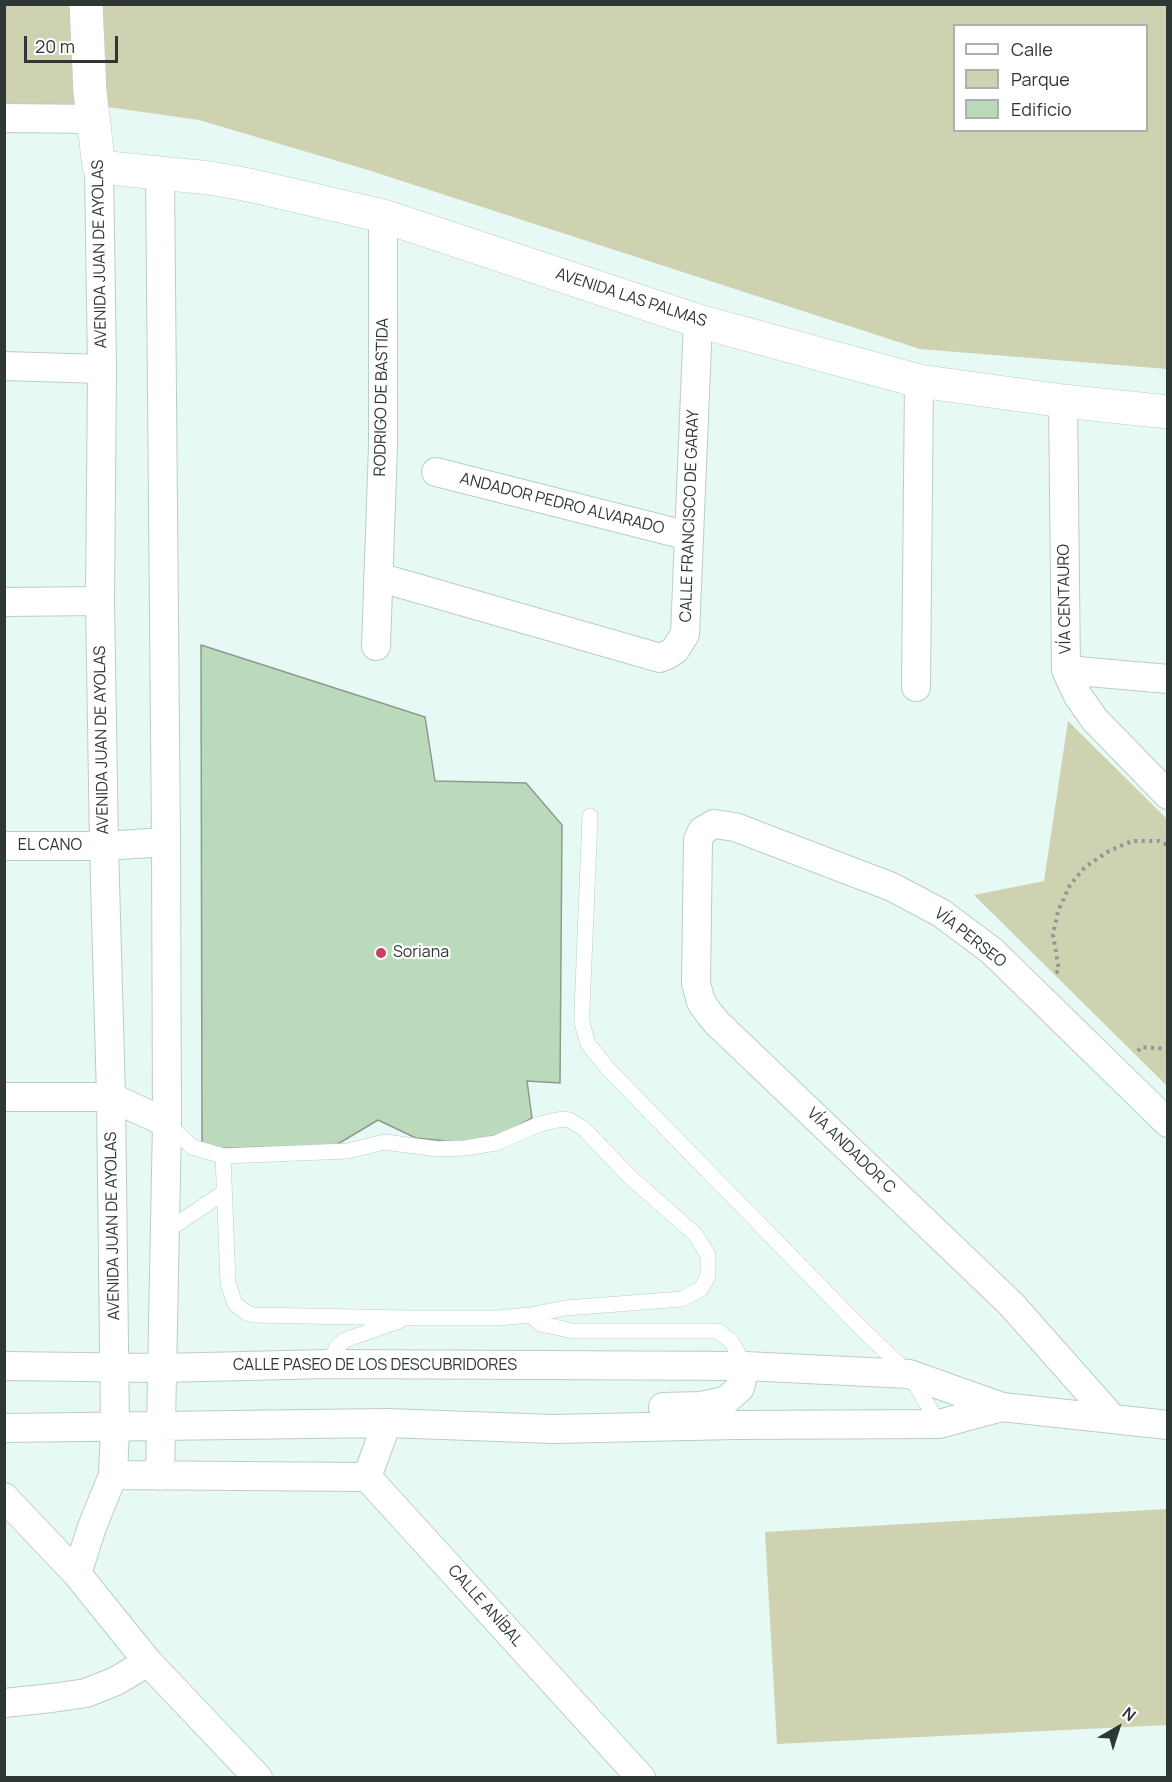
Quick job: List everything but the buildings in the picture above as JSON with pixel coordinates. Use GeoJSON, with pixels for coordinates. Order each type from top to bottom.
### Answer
{"type":"FeatureCollection","features":[{"type":"Feature","properties":{"kind":"street","name":"AVENIDA JUAN DE AYOLAS"},"geometry":{"type":"LineString","coordinates":[[77,1574],[92,1527],[113,1475],[115,1428],[111,1097],[100,600],[102,369],[99,167],[93,119],[86,4]]}},
{"type":"Feature","properties":{"kind":"street"},"geometry":{"type":"LineString","coordinates":[[4,118],[93,119]]}},
{"type":"Feature","properties":{"kind":"street","name":"AVENIDA LAS PALMAS"},"geometry":{"type":"LineString","coordinates":[[99,167],[160,172],[249,185],[383,216],[698,321],[919,381],[1063,401],[1167,412]]}},
{"type":"Feature","properties":{"kind":"street"},"geometry":{"type":"LineString","coordinates":[[160,172],[167,1124],[160,1476]]}},
{"type":"Feature","properties":{"kind":"street","name":"RODRIGO DE BASTIDA"},"geometry":{"type":"LineString","coordinates":[[376,646],[382,446],[383,216]]}},
{"type":"Feature","properties":{"kind":"street","name":"CALLE FRANCISCO DE GARAY"},"geometry":{"type":"LineString","coordinates":[[378,577],[660,658],[675,650],[685,634],[698,321]]}},
{"type":"Feature","properties":{"kind":"street"},"geometry":{"type":"LineString","coordinates":[[4,366],[102,369]]}},
{"type":"Feature","properties":{"kind":"street"},"geometry":{"type":"LineString","coordinates":[[916,687],[919,381]]}},
{"type":"Feature","properties":{"kind":"street","name":"VÍA CENTAURO"},"geometry":{"type":"LineString","coordinates":[[1063,401],[1066,670],[1078,696],[1095,720],[1167,795]]}},
{"type":"Feature","properties":{"kind":"street","name":"ANDADOR PEDRO ALVARADO"},"geometry":{"type":"LineString","coordinates":[[436,472],[689,536]]}},
{"type":"Feature","properties":{"kind":"street"},"geometry":{"type":"LineString","coordinates":[[4,602],[100,600]]}},
{"type":"Feature","properties":{"kind":"street"},"geometry":{"type":"LineString","coordinates":[[1066,670],[1167,679]]}},
{"type":"Feature","properties":{"kind":"street","name":"VÍA PERSEO"},"geometry":{"type":"LineString","coordinates":[[698,840],[702,831],[710,825],[735,827],[892,887],[941,913],[992,951],[1167,1123]]}},
{"type":"Feature","properties":{"kind":"street","name":"VÍA ANDADOR C"},"geometry":{"type":"LineString","coordinates":[[698,840],[696,983],[701,1002],[708,1012],[1011,1304],[1113,1419]]}},
{"type":"Feature","properties":{"kind":"street","name":"EL CANO"},"geometry":{"type":"LineString","coordinates":[[4,846],[104,846],[166,842]]}},
{"type":"Feature","properties":{"kind":"street"},"geometry":{"type":"LineString","coordinates":[[4,1097],[111,1097],[167,1124]]}},
{"type":"Feature","properties":{"kind":"street","name":"CALLE PASEO DE LOS DESCUBRIDORES"},"geometry":{"type":"LineString","coordinates":[[4,1366],[162,1368],[328,1364],[745,1366],[909,1374],[1002,1407],[1167,1425]]}},
{"type":"Feature","properties":{"kind":"street"},"geometry":{"type":"LineString","coordinates":[[553,1429],[571,1414],[586,1409],[701,1406],[725,1401],[740,1388],[745,1366]]}},
{"type":"Feature","properties":{"kind":"street","name":"CALLE PASEO DE LOS DESCUBRIDORES"},"geometry":{"type":"LineString","coordinates":[[4,1428],[387,1423],[553,1429],[939,1424],[1002,1407]]}},
{"type":"Feature","properties":{"kind":"street"},"geometry":{"type":"LineString","coordinates":[[113,1475],[367,1477],[387,1423]]}},
{"type":"Feature","properties":{"kind":"street","name":"CALLE ANÍBAL"},"geometry":{"type":"LineString","coordinates":[[367,1477],[641,1778]]}},
{"type":"Feature","properties":{"kind":"street"},"geometry":{"type":"LineString","coordinates":[[4,1497],[77,1574],[148,1662],[258,1778]]}},
{"type":"Feature","properties":{"kind":"street"},"geometry":{"type":"LineString","coordinates":[[4,1703],[86,1692],[116,1681],[148,1662]]}},
{"type":"Feature","properties":{"kind":"lane"},"geometry":{"type":"LineString","coordinates":[[590,816],[582,1010],[582,1023],[588,1044],[618,1079],[860,1327],[909,1374],[939,1424]]}},
{"type":"Feature","properties":{"kind":"lane"},"geometry":{"type":"LineString","coordinates":[[167,1124],[192,1147],[223,1156],[348,1151],[385,1142],[437,1149],[465,1148],[496,1143],[540,1125],[562,1119],[574,1122],[583,1128],[631,1178],[695,1234],[708,1255],[708,1276],[701,1289],[682,1299],[566,1308],[499,1318],[254,1315],[241,1310],[231,1297],[228,1283],[223,1156]]}},
{"type":"Feature","properties":{"kind":"lane"},"geometry":{"type":"LineString","coordinates":[[165,1232],[223,1193]]}},
{"type":"Feature","properties":{"kind":"lane"},"geometry":{"type":"LineString","coordinates":[[530,1315],[541,1324],[573,1331],[718,1330],[731,1341],[745,1366]]}},
{"type":"Feature","properties":{"kind":"lane"},"geometry":{"type":"LineString","coordinates":[[328,1364],[337,1347],[345,1340],[407,1318]]}},
{"type":"Feature","properties":{"kind":"path"},"geometry":{"type":"LineString","coordinates":[[1035,993],[1059,970],[1053,935],[1058,911],[1070,885],[1085,867],[1108,851],[1132,841],[1159,842],[1167,845]]}},
{"type":"Feature","properties":{"kind":"green space"},"geometry":{"type":"Polygon","coordinates":[[[5,5],[1167,5],[1167,369],[920,349],[368,170],[199,120],[93,105],[5,104],[5,5]]]}},
{"type":"Feature","properties":{"kind":"green space"},"geometry":{"type":"Polygon","coordinates":[[[1068,721],[1167,819],[1167,1086],[974,895],[1044,881],[1068,721]]]}},
{"type":"Feature","properties":{"kind":"green space"},"geometry":{"type":"Polygon","coordinates":[[[1167,1509],[1167,1725],[777,1744],[765,1532],[1167,1509]]]}},
{"type":"Feature","properties":{"kind":"place","name":"Soriana"},"geometry":{"type":"Point","coordinates":[381,953]}}]}
